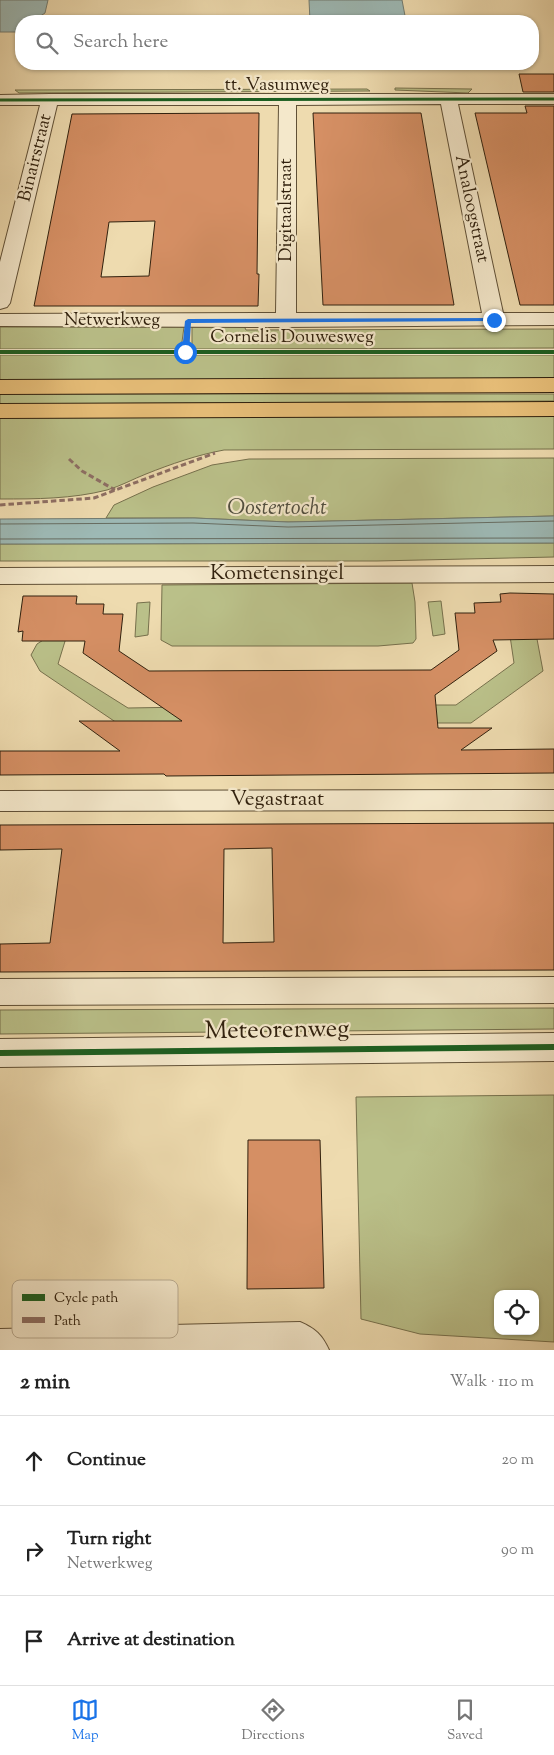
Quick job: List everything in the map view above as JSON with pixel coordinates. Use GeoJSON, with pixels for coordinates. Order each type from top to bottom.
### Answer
{"type":"FeatureCollection","features":[{"type":"Feature","properties":{"kind":"main road"},"geometry":{"type":"LineString","coordinates":[[0,387],[554,385]]}},
{"type":"Feature","properties":{"kind":"main road"},"geometry":{"type":"LineString","coordinates":[[0,411],[554,409]]}},
{"type":"Feature","properties":{"kind":"street","name":"Binairstraat"},"geometry":{"type":"LineString","coordinates":[[0,303],[50,99]]}},
{"type":"Feature","properties":{"kind":"street","name":"Analoogstraat"},"geometry":{"type":"LineString","coordinates":[[448,99],[494,320]]}},
{"type":"Feature","properties":{"kind":"street","name":"tt. Vasumweg"},"geometry":{"type":"LineString","coordinates":[[0,100],[554,99]]}},
{"type":"Feature","properties":{"kind":"street","name":"Digitaalstraat"},"geometry":{"type":"LineString","coordinates":[[286,321],[288,100]]}},
{"type":"Feature","properties":{"kind":"street","name":"Netwerkweg"},"geometry":{"type":"LineString","coordinates":[[0,320],[286,321],[554,319]]}},
{"type":"Feature","properties":{"kind":"street","name":"Kometensingel"},"geometry":{"type":"LineString","coordinates":[[0,576],[554,574]]}},
{"type":"Feature","properties":{"kind":"street","name":"Vegastraat"},"geometry":{"type":"LineString","coordinates":[[0,801],[554,800]]}},
{"type":"Feature","properties":{"kind":"street","name":"Meteorenweg"},"geometry":{"type":"LineString","coordinates":[[0,992],[554,990]]}},
{"type":"Feature","properties":{"kind":"street","name":"Meteorenweg"},"geometry":{"type":"LineString","coordinates":[[0,1052],[554,1047]]}},
{"type":"Feature","properties":{"kind":"street"},"geometry":{"type":"LineString","coordinates":[[0,1348],[300,1341],[309,1350]]}},
{"type":"Feature","properties":{"kind":"green space"},"geometry":{"type":"Polygon","coordinates":[[[395,88],[472,89],[468,93],[395,90],[395,88]]]}},
{"type":"Feature","properties":{"kind":"green space"},"geometry":{"type":"Polygon","coordinates":[[[367,89],[370,91],[19,93],[15,90],[367,89]]]}},
{"type":"Feature","properties":{"kind":"green space"},"geometry":{"type":"Polygon","coordinates":[[[244,326],[246,330],[554,329],[554,348],[192,349],[192,327],[244,326]]]}},
{"type":"Feature","properties":{"kind":"green space"},"geometry":{"type":"Polygon","coordinates":[[[0,327],[184,327],[181,349],[0,349],[0,327]]]}},
{"type":"Feature","properties":{"kind":"green space"},"geometry":{"type":"Polygon","coordinates":[[[0,355],[554,355],[554,378],[0,381],[0,355]]]}},
{"type":"Feature","properties":{"kind":"green space"},"geometry":{"type":"Polygon","coordinates":[[[0,394],[554,394],[554,401],[0,404],[0,394]]]}},
{"type":"Feature","properties":{"kind":"green space"},"geometry":{"type":"Polygon","coordinates":[[[554,416],[554,449],[224,450],[184,460],[112,488],[94,493],[54,498],[0,499],[0,418],[554,416]]]}},
{"type":"Feature","properties":{"kind":"green space"},"geometry":{"type":"Polygon","coordinates":[[[554,458],[554,516],[288,522],[194,518],[106,518],[114,505],[153,487],[212,465],[249,459],[554,458]]]}},
{"type":"Feature","properties":{"kind":"green space"},"geometry":{"type":"Polygon","coordinates":[[[554,543],[554,557],[377,561],[0,561],[0,544],[554,543]]]}},
{"type":"Feature","properties":{"kind":"green space"},"geometry":{"type":"Polygon","coordinates":[[[412,583],[415,602],[416,639],[413,643],[378,646],[172,646],[161,640],[162,585],[412,583]]]}},
{"type":"Feature","properties":{"kind":"green space"},"geometry":{"type":"Polygon","coordinates":[[[441,601],[445,634],[433,636],[428,602],[441,601]]]}},
{"type":"Feature","properties":{"kind":"green space"},"geometry":{"type":"Polygon","coordinates":[[[150,602],[148,635],[135,637],[137,603],[150,602]]]}},
{"type":"Feature","properties":{"kind":"green space"},"geometry":{"type":"Polygon","coordinates":[[[510,636],[537,639],[543,671],[471,723],[430,723],[391,705],[456,705],[514,663],[510,636]]]}},
{"type":"Feature","properties":{"kind":"green space"},"geometry":{"type":"Polygon","coordinates":[[[48,637],[66,638],[58,664],[128,708],[188,707],[186,723],[117,723],[40,671],[31,655],[37,644],[48,637]]]}},
{"type":"Feature","properties":{"kind":"green space"},"geometry":{"type":"Polygon","coordinates":[[[554,1008],[554,1029],[0,1034],[0,1010],[554,1008]]]}},
{"type":"Feature","properties":{"kind":"green space"},"geometry":{"type":"Polygon","coordinates":[[[554,1095],[554,1342],[420,1334],[361,1319],[356,1097],[554,1095]]]}},
{"type":"Feature","properties":{"kind":"water"},"geometry":{"type":"Polygon","coordinates":[[[0,0],[48,0],[45,13],[42,15],[15,15],[15,32],[0,32],[0,0]]]}},
{"type":"Feature","properties":{"kind":"water"},"geometry":{"type":"Polygon","coordinates":[[[309,0],[402,0],[405,15],[310,15],[309,0]]]}},
{"type":"Feature","properties":{"kind":"water"},"geometry":{"type":"Polygon","coordinates":[[[554,516],[554,543],[0,544],[0,519],[194,518],[288,522],[554,516]]]}},
{"type":"Feature","properties":{"kind":"building"},"geometry":{"type":"Polygon","coordinates":[[[519,74],[554,74],[554,92],[523,92],[519,74]]]}},
{"type":"Feature","properties":{"kind":"building"},"geometry":{"type":"Polygon","coordinates":[[[525,106],[554,106],[554,305],[520,305],[475,113],[527,113],[525,106]]]}},
{"type":"Feature","properties":{"kind":"building"},"geometry":{"type":"Polygon","coordinates":[[[259,113],[258,306],[34,306],[72,114],[259,113]],[[155,221],[109,222],[101,277],[149,276],[155,221]]]}},
{"type":"Feature","properties":{"kind":"building"},"geometry":{"type":"Polygon","coordinates":[[[313,113],[421,113],[454,305],[323,305],[313,113]]]}},
{"type":"Feature","properties":{"kind":"building"},"geometry":{"type":"Polygon","coordinates":[[[500,594],[554,594],[554,639],[493,640],[497,651],[435,695],[438,728],[492,728],[461,750],[554,749],[554,773],[166,776],[164,774],[0,775],[0,751],[120,751],[79,721],[182,721],[83,653],[85,641],[22,641],[23,631],[18,632],[23,596],[77,596],[76,604],[104,604],[103,614],[123,614],[119,651],[149,671],[431,670],[459,650],[455,613],[475,613],[474,603],[501,602],[500,594]]]}},
{"type":"Feature","properties":{"kind":"building"},"geometry":{"type":"Polygon","coordinates":[[[554,823],[554,970],[0,972],[0,944],[50,943],[62,849],[0,850],[0,825],[554,823]],[[272,848],[224,849],[223,943],[274,942],[272,848]]]}},
{"type":"Feature","properties":{"kind":"building"},"geometry":{"type":"Polygon","coordinates":[[[248,1140],[320,1140],[324,1288],[247,1289],[248,1140]]]}},
{"type":"Feature","properties":{"kind":"marked path"},"geometry":{"type":"LineString","coordinates":[[0,505],[94,498],[215,453]]}},
{"type":"Feature","properties":{"kind":"marked path"},"geometry":{"type":"LineString","coordinates":[[69,459],[82,471],[115,490]]}},
{"type":"Feature","properties":{"kind":"cycle path"},"geometry":{"type":"LineString","coordinates":[[0,100],[554,99]]}},
{"type":"Feature","properties":{"kind":"cycle path","name":"Cornelis Douwesweg"},"geometry":{"type":"LineString","coordinates":[[0,352],[554,352]]}},
{"type":"Feature","properties":{"kind":"cycle path"},"geometry":{"type":"LineString","coordinates":[[0,1053],[554,1047]]}},
{"type":"Feature","properties":{"kind":"route"},"geometry":{"type":"LineString","coordinates":[[185,352],[188,321],[494,320]]}},
{"type":"Feature","properties":{"kind":"water label","name":"Oostertocht"},"geometry":{"type":"Point","coordinates":[277,509]}}]}
